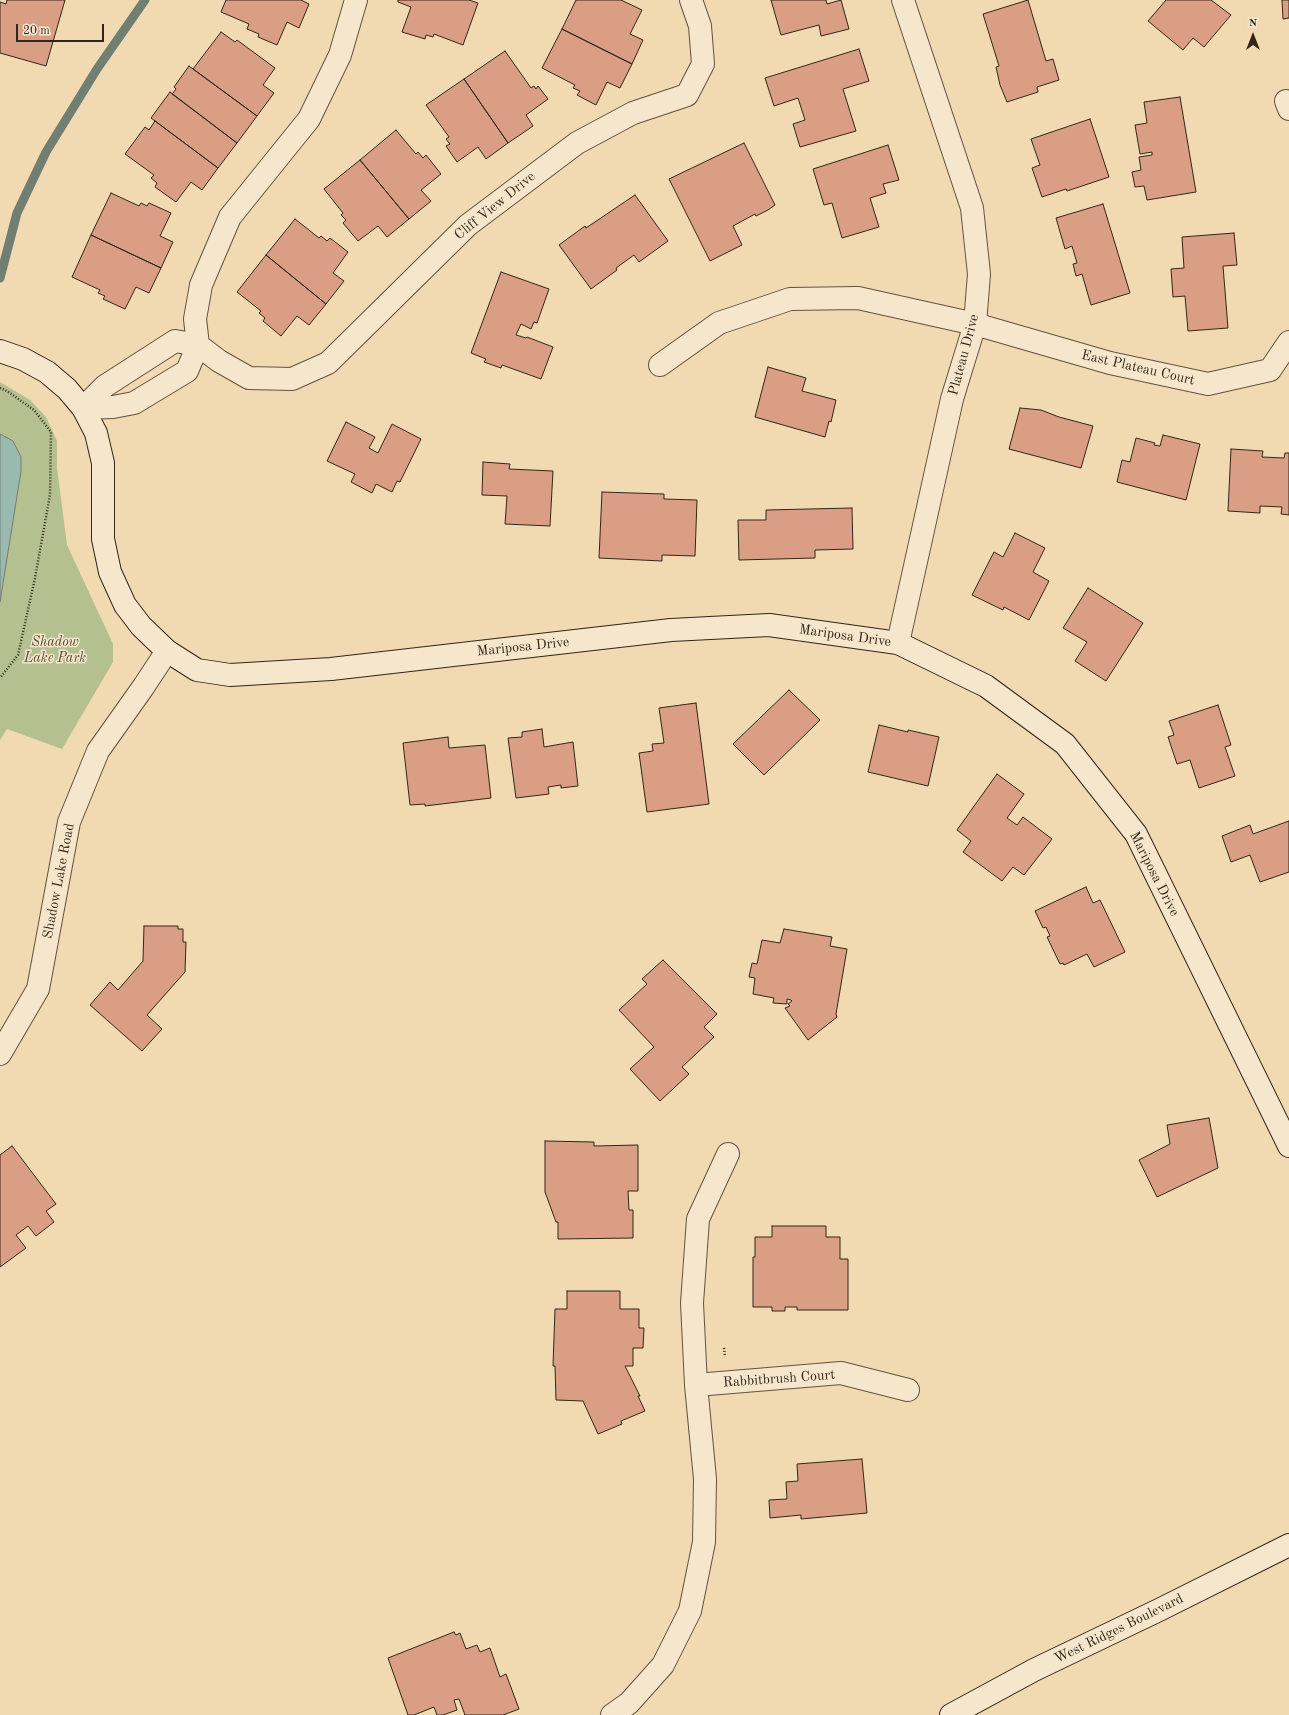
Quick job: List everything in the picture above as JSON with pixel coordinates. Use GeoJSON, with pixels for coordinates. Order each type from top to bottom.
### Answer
{"type":"FeatureCollection","features":[{"type":"Feature","properties":{"kind":"street"},"geometry":{"type":"LineString","coordinates":[[83,408],[113,407],[134,403],[187,371],[198,345],[195,319],[201,285],[230,217],[309,119],[340,55],[356,0]]}},
{"type":"Feature","properties":{"kind":"street","name":"Cliff View Drive"},"geometry":{"type":"LineString","coordinates":[[83,408],[105,386],[175,341],[198,345],[219,362],[249,378],[292,379],[328,363],[468,225],[577,143],[633,113],[687,95],[703,64],[700,26],[691,0]]}},
{"type":"Feature","properties":{"kind":"street","name":"Plateau Drive"},"geometry":{"type":"LineString","coordinates":[[898,643],[952,399],[975,324],[980,274],[972,208],[903,0]]}},
{"type":"Feature","properties":{"kind":"street","name":"East Plateau Court"},"geometry":{"type":"LineString","coordinates":[[660,365],[719,323],[790,299],[858,298],[975,324],[1110,363],[1208,384],[1270,370],[1289,342]]}},
{"type":"Feature","properties":{"kind":"street","name":"Mariposa Drive"},"geometry":{"type":"LineString","coordinates":[[0,351],[23,359],[47,372],[67,389],[83,408],[96,433],[103,463],[103,539],[110,572],[125,605],[140,626],[167,651],[197,670],[230,675],[331,669],[671,630],[769,625],[898,643],[986,686],[1065,744],[1136,834],[1289,1146]]}},
{"type":"Feature","properties":{"kind":"street","name":"Shadow Lake Road"},"geometry":{"type":"LineString","coordinates":[[0,1054],[38,989],[69,822],[98,751],[167,651]]}},
{"type":"Feature","properties":{"kind":"street"},"geometry":{"type":"LineString","coordinates":[[612,1715],[628,1703],[663,1665],[690,1611],[704,1542],[705,1479],[696,1386],[692,1304],[698,1219],[728,1154]]}},
{"type":"Feature","properties":{"kind":"street","name":"Rabbitbrush Court"},"geometry":{"type":"LineString","coordinates":[[696,1386],[841,1373],[908,1390]]}},
{"type":"Feature","properties":{"kind":"street","name":"West Ridges Boulevard"},"geometry":{"type":"LineString","coordinates":[[951,1715],[1034,1670],[1159,1610],[1289,1544]]}},
{"type":"Feature","properties":{"kind":"path"},"geometry":{"type":"LineString","coordinates":[[0,388],[7,391],[34,410],[51,432],[50,496],[34,578],[18,654],[0,678]]}},
{"type":"Feature","properties":{"kind":"green space","name":"Shadow Lake Park"},"geometry":{"type":"Polygon","coordinates":[[[0,382],[30,400],[46,417],[57,441],[57,468],[67,545],[113,644],[113,662],[62,749],[7,729],[0,740],[0,382]]]}},
{"type":"Feature","properties":{"kind":"water"},"geometry":{"type":"Polygon","coordinates":[[[0,434],[13,441],[21,457],[21,471],[0,602],[0,434]]]}},
{"type":"Feature","properties":{"kind":"building"},"geometry":{"type":"Polygon","coordinates":[[[7,0],[65,0],[46,66],[0,53],[0,2],[6,4],[7,0]]]}},
{"type":"Feature","properties":{"kind":"building"},"geometry":{"type":"Polygon","coordinates":[[[226,0],[301,0],[309,4],[299,28],[287,22],[277,45],[258,37],[259,34],[247,29],[249,24],[221,12],[226,0]]]}},
{"type":"Feature","properties":{"kind":"building"},"geometry":{"type":"Polygon","coordinates":[[[398,0],[469,0],[478,3],[463,45],[434,34],[433,37],[426,35],[425,39],[402,32],[411,7],[398,2],[398,0]]]}},
{"type":"Feature","properties":{"kind":"building"},"geometry":{"type":"Polygon","coordinates":[[[576,0],[621,0],[642,10],[630,34],[643,40],[632,64],[562,29],[576,0]]]}},
{"type":"Feature","properties":{"kind":"building"},"geometry":{"type":"Polygon","coordinates":[[[771,0],[826,0],[827,4],[841,0],[849,29],[821,36],[819,25],[781,35],[771,0]]]}},
{"type":"Feature","properties":{"kind":"building"},"geometry":{"type":"Polygon","coordinates":[[[1028,0],[1046,61],[1053,59],[1059,80],[1037,87],[1038,92],[1007,102],[1000,85],[996,67],[999,66],[983,14],[1028,0]]]}},
{"type":"Feature","properties":{"kind":"building"},"geometry":{"type":"Polygon","coordinates":[[[1166,0],[1211,0],[1231,15],[1204,47],[1193,38],[1183,50],[1148,21],[1166,0]]]}},
{"type":"Feature","properties":{"kind":"building"},"geometry":{"type":"Polygon","coordinates":[[[1282,0],[1289,0],[1289,18],[1283,19],[1282,0]]]}},
{"type":"Feature","properties":{"kind":"building"},"geometry":{"type":"Polygon","coordinates":[[[562,29],[632,64],[620,88],[607,82],[596,105],[577,95],[580,91],[573,88],[575,85],[542,68],[562,29]]]}},
{"type":"Feature","properties":{"kind":"building"},"geometry":{"type":"Polygon","coordinates":[[[221,32],[235,42],[237,40],[275,68],[263,85],[274,93],[257,116],[193,69],[221,32]]]}},
{"type":"Feature","properties":{"kind":"building"},"geometry":{"type":"Polygon","coordinates":[[[859,49],[869,81],[843,89],[856,131],[800,147],[793,124],[805,120],[798,98],[774,106],[765,78],[859,49]]]}},
{"type":"Feature","properties":{"kind":"building"},"geometry":{"type":"Polygon","coordinates":[[[505,51],[531,88],[534,86],[536,89],[538,86],[548,99],[526,115],[533,126],[508,143],[464,79],[505,51]]]}},
{"type":"Feature","properties":{"kind":"building"},"geometry":{"type":"Polygon","coordinates":[[[189,66],[257,116],[237,143],[172,94],[176,89],[174,87],[189,66]]]}},
{"type":"Feature","properties":{"kind":"building"},"geometry":{"type":"Polygon","coordinates":[[[464,79],[508,143],[486,159],[478,147],[457,162],[446,146],[450,144],[446,139],[449,137],[426,105],[464,79]]]}},
{"type":"Feature","properties":{"kind":"building"},"geometry":{"type":"Polygon","coordinates":[[[170,92],[237,143],[218,168],[151,118],[170,92]]]}},
{"type":"Feature","properties":{"kind":"building"},"geometry":{"type":"Polygon","coordinates":[[[1180,97],[1196,192],[1147,200],[1144,186],[1135,187],[1132,172],[1141,170],[1139,157],[1152,155],[1152,152],[1140,154],[1135,125],[1147,123],[1144,102],[1180,97]]]}},
{"type":"Feature","properties":{"kind":"building"},"geometry":{"type":"Polygon","coordinates":[[[1090,119],[1109,177],[1067,191],[1066,189],[1042,197],[1032,168],[1040,165],[1031,139],[1090,119]]]}},
{"type":"Feature","properties":{"kind":"building"},"geometry":{"type":"Polygon","coordinates":[[[155,121],[218,168],[202,190],[191,182],[176,202],[155,187],[157,183],[151,178],[154,175],[125,154],[145,127],[149,130],[155,121]]]}},
{"type":"Feature","properties":{"kind":"building"},"geometry":{"type":"Polygon","coordinates":[[[396,130],[416,154],[418,152],[423,158],[426,155],[441,174],[421,190],[431,201],[409,219],[360,160],[396,130]]]}},
{"type":"Feature","properties":{"kind":"building"},"geometry":{"type":"Polygon","coordinates":[[[744,143],[775,205],[756,216],[755,214],[733,226],[742,245],[710,261],[669,179],[744,143]]]}},
{"type":"Feature","properties":{"kind":"building"},"geometry":{"type":"Polygon","coordinates":[[[888,145],[899,180],[883,184],[886,193],[870,198],[879,227],[842,238],[832,203],[824,205],[813,169],[888,145]]]}},
{"type":"Feature","properties":{"kind":"building"},"geometry":{"type":"Polygon","coordinates":[[[360,160],[409,219],[387,237],[378,226],[358,241],[343,223],[346,220],[341,215],[343,213],[324,189],[360,160]]]}},
{"type":"Feature","properties":{"kind":"building"},"geometry":{"type":"Polygon","coordinates":[[[111,193],[139,206],[141,203],[147,206],[149,203],[171,213],[160,236],[173,242],[161,268],[91,235],[111,193]]]}},
{"type":"Feature","properties":{"kind":"building"},"geometry":{"type":"Polygon","coordinates":[[[635,195],[668,241],[639,262],[634,255],[616,268],[617,270],[591,289],[559,245],[585,226],[586,228],[635,195]]]}},
{"type":"Feature","properties":{"kind":"building"},"geometry":{"type":"Polygon","coordinates":[[[1103,204],[1130,293],[1091,305],[1082,274],[1076,276],[1073,264],[1077,263],[1072,246],[1065,249],[1056,218],[1103,204]]]}},
{"type":"Feature","properties":{"kind":"building"},"geometry":{"type":"Polygon","coordinates":[[[295,219],[319,238],[321,236],[327,241],[330,238],[348,252],[333,273],[344,281],[326,304],[266,255],[295,219]]]}},
{"type":"Feature","properties":{"kind":"building"},"geometry":{"type":"Polygon","coordinates":[[[1234,233],[1237,265],[1223,266],[1228,328],[1188,331],[1185,296],[1173,297],[1171,269],[1184,268],[1182,237],[1234,233]]]}},
{"type":"Feature","properties":{"kind":"building"},"geometry":{"type":"Polygon","coordinates":[[[91,235],[161,268],[149,293],[136,287],[125,309],[103,299],[105,296],[98,293],[100,290],[72,277],[91,235]]]}},
{"type":"Feature","properties":{"kind":"building"},"geometry":{"type":"Polygon","coordinates":[[[266,255],[326,304],[309,325],[297,316],[281,336],[263,321],[265,318],[259,313],[261,311],[237,292],[266,255]]]}},
{"type":"Feature","properties":{"kind":"building"},"geometry":{"type":"Polygon","coordinates":[[[501,272],[549,289],[537,323],[534,322],[531,329],[521,324],[516,335],[527,337],[553,347],[541,379],[502,365],[501,368],[484,362],[486,359],[471,353],[501,272]]]}},
{"type":"Feature","properties":{"kind":"building"},"geometry":{"type":"Polygon","coordinates":[[[768,367],[806,378],[802,391],[836,400],[831,422],[829,421],[825,437],[755,417],[768,367]]]}},
{"type":"Feature","properties":{"kind":"building"},"geometry":{"type":"Polygon","coordinates":[[[1020,408],[1041,410],[1059,417],[1093,426],[1081,468],[1009,449],[1020,408]]]}},
{"type":"Feature","properties":{"kind":"building"},"geometry":{"type":"Polygon","coordinates":[[[346,422],[375,437],[369,448],[378,453],[392,424],[421,439],[400,482],[397,481],[392,492],[376,484],[372,493],[351,482],[355,474],[327,461],[346,422]]]}},
{"type":"Feature","properties":{"kind":"building"},"geometry":{"type":"Polygon","coordinates":[[[1163,435],[1200,444],[1186,500],[1117,482],[1122,460],[1130,462],[1136,438],[1155,443],[1154,445],[1160,446],[1163,435]]]}},
{"type":"Feature","properties":{"kind":"building"},"geometry":{"type":"Polygon","coordinates":[[[1231,449],[1263,451],[1262,457],[1284,458],[1285,453],[1289,453],[1289,515],[1281,514],[1282,507],[1260,506],[1260,513],[1228,511],[1231,449]]]}},
{"type":"Feature","properties":{"kind":"building"},"geometry":{"type":"Polygon","coordinates":[[[483,462],[510,464],[509,469],[553,471],[550,526],[505,524],[507,496],[482,495],[483,462]]]}},
{"type":"Feature","properties":{"kind":"building"},"geometry":{"type":"Polygon","coordinates":[[[602,492],[664,494],[664,499],[697,500],[695,556],[662,555],[662,561],[599,558],[602,492]]]}},
{"type":"Feature","properties":{"kind":"building"},"geometry":{"type":"Polygon","coordinates":[[[852,508],[853,549],[815,550],[815,558],[739,560],[738,520],[766,520],[766,510],[852,508]]]}},
{"type":"Feature","properties":{"kind":"building"},"geometry":{"type":"Polygon","coordinates":[[[1015,533],[1045,548],[1033,572],[1049,581],[1029,620],[1004,607],[1003,610],[972,595],[994,552],[1003,557],[1015,533]]]}},
{"type":"Feature","properties":{"kind":"building"},"geometry":{"type":"Polygon","coordinates":[[[1088,588],[1143,623],[1106,681],[1075,661],[1087,642],[1063,628],[1088,588]]]}},
{"type":"Feature","properties":{"kind":"building"},"geometry":{"type":"Polygon","coordinates":[[[789,690],[820,720],[764,775],[733,744],[789,690]]]}},
{"type":"Feature","properties":{"kind":"building"},"geometry":{"type":"Polygon","coordinates":[[[696,703],[709,804],[647,812],[639,753],[653,751],[652,744],[664,743],[659,708],[696,703]]]}},
{"type":"Feature","properties":{"kind":"building"},"geometry":{"type":"Polygon","coordinates":[[[1218,705],[1231,745],[1225,747],[1235,776],[1199,788],[1190,760],[1177,764],[1168,737],[1174,735],[1169,721],[1218,705]]]}},
{"type":"Feature","properties":{"kind":"building"},"geometry":{"type":"Polygon","coordinates":[[[879,725],[939,737],[928,786],[868,772],[879,725]]]}},
{"type":"Feature","properties":{"kind":"building"},"geometry":{"type":"Polygon","coordinates":[[[542,729],[544,747],[573,742],[578,786],[561,788],[561,785],[548,787],[549,794],[516,798],[508,738],[522,737],[522,732],[542,729]]]}},
{"type":"Feature","properties":{"kind":"building"},"geometry":{"type":"Polygon","coordinates":[[[448,737],[449,748],[485,745],[491,798],[425,806],[425,804],[410,805],[403,743],[448,737]]]}},
{"type":"Feature","properties":{"kind":"building"},"geometry":{"type":"Polygon","coordinates":[[[997,774],[1024,794],[1007,818],[1017,825],[1023,817],[1052,839],[1024,875],[1013,867],[1002,881],[963,852],[971,841],[957,830],[997,774]]]}},
{"type":"Feature","properties":{"kind":"building"},"geometry":{"type":"Polygon","coordinates":[[[1289,821],[1289,872],[1260,882],[1250,855],[1231,862],[1222,836],[1250,825],[1253,834],[1289,821]]]}},
{"type":"Feature","properties":{"kind":"building"},"geometry":{"type":"Polygon","coordinates":[[[1086,887],[1093,903],[1100,900],[1125,952],[1094,967],[1087,954],[1064,965],[1063,963],[1060,964],[1047,937],[1050,936],[1046,927],[1043,928],[1035,911],[1086,887]]]}},
{"type":"Feature","properties":{"kind":"building"},"geometry":{"type":"Polygon","coordinates":[[[144,926],[178,926],[178,929],[183,929],[183,942],[186,942],[185,972],[147,1015],[162,1029],[142,1051],[90,1005],[110,982],[118,990],[143,961],[144,926]]]}},
{"type":"Feature","properties":{"kind":"building"},"geometry":{"type":"Polygon","coordinates":[[[784,929],[832,937],[830,946],[847,949],[836,1014],[837,1017],[808,1040],[785,1008],[790,1006],[788,1004],[792,1001],[787,999],[787,1004],[773,1003],[774,998],[753,994],[755,978],[749,977],[752,963],[757,964],[762,940],[780,943],[784,929]]]}},
{"type":"Feature","properties":{"kind":"building"},"geometry":{"type":"Polygon","coordinates":[[[663,960],[717,1014],[704,1027],[714,1037],[682,1067],[689,1074],[660,1101],[630,1069],[654,1047],[619,1010],[647,984],[642,979],[663,960]]]}},
{"type":"Feature","properties":{"kind":"building"},"geometry":{"type":"Polygon","coordinates":[[[1209,1118],[1218,1168],[1157,1197],[1139,1160],[1170,1144],[1167,1125],[1209,1118]]]}},
{"type":"Feature","properties":{"kind":"building"},"geometry":{"type":"Polygon","coordinates":[[[545,1141],[594,1142],[594,1146],[638,1145],[638,1191],[628,1191],[629,1210],[633,1210],[633,1238],[558,1239],[558,1222],[556,1222],[545,1192],[545,1141]]]}},
{"type":"Feature","properties":{"kind":"building"},"geometry":{"type":"Polygon","coordinates":[[[12,1146],[56,1204],[46,1211],[54,1222],[36,1236],[28,1226],[16,1235],[26,1248],[0,1267],[0,1155],[12,1146]]]}},
{"type":"Feature","properties":{"kind":"building"},"geometry":{"type":"Polygon","coordinates":[[[772,1226],[826,1226],[826,1237],[840,1237],[840,1259],[848,1259],[848,1310],[797,1310],[797,1307],[785,1307],[785,1311],[772,1311],[772,1307],[753,1307],[753,1257],[755,1257],[755,1237],[772,1237],[772,1226]]]}},
{"type":"Feature","properties":{"kind":"building"},"geometry":{"type":"Polygon","coordinates":[[[567,1291],[620,1291],[620,1309],[639,1309],[639,1328],[644,1328],[643,1348],[633,1348],[633,1366],[625,1366],[640,1396],[638,1396],[645,1411],[621,1421],[622,1424],[598,1434],[583,1401],[556,1400],[555,1366],[553,1366],[555,1309],[567,1309],[567,1291]]]}},
{"type":"Feature","properties":{"kind":"building"},"geometry":{"type":"Polygon","coordinates":[[[862,1459],[867,1513],[801,1519],[801,1515],[770,1518],[769,1500],[787,1499],[786,1482],[798,1481],[797,1464],[862,1459]]]}},
{"type":"Feature","properties":{"kind":"building"},"geometry":{"type":"Polygon","coordinates":[[[454,1632],[456,1635],[460,1633],[466,1649],[477,1645],[480,1652],[490,1648],[500,1677],[506,1674],[519,1709],[503,1715],[465,1715],[459,1699],[454,1700],[457,1710],[443,1715],[437,1715],[434,1707],[414,1715],[408,1715],[388,1658],[454,1632]]]}},
{"type":"Feature","properties":{"kind":"waterway"},"geometry":{"type":"LineString","coordinates":[[0,278],[17,213],[46,152],[97,69],[145,0]]}}]}
